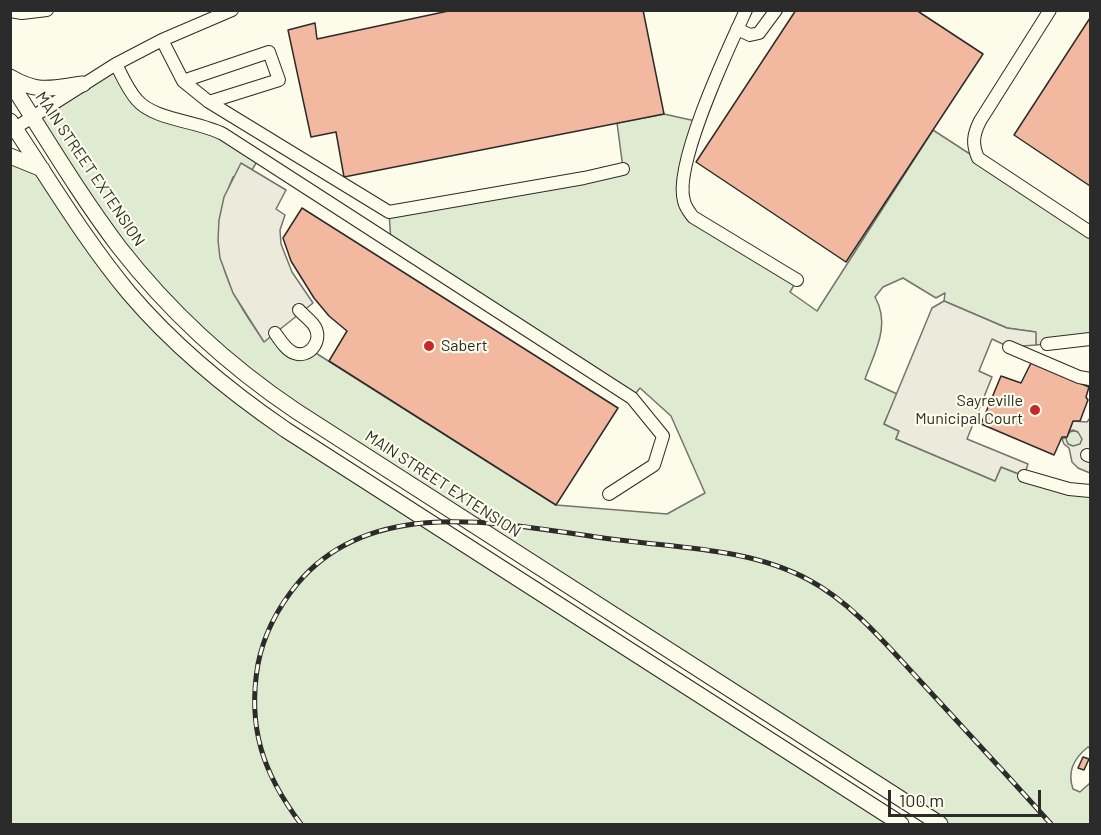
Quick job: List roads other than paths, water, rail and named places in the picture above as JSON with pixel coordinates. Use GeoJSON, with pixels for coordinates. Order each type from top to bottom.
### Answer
{"type":"FeatureCollection","features":[{"type":"Feature","properties":{"kind":"main road"},"geometry":{"type":"LineString","coordinates":[[10,77],[35,89],[83,84]]}},
{"type":"Feature","properties":{"kind":"main road","name":"MAIN STREET EXTENSION"},"geometry":{"type":"LineString","coordinates":[[10,82],[92,208],[131,261],[187,324],[250,379],[304,417],[940,825]]}},
{"type":"Feature","properties":{"kind":"main road"},"geometry":{"type":"LineString","coordinates":[[12,126],[88,239],[130,294],[189,354],[239,396],[295,436],[901,825]]}},
{"type":"Feature","properties":{"kind":"main road"},"geometry":{"type":"LineString","coordinates":[[10,156],[42,169]]}},
{"type":"Feature","properties":{"kind":"street"},"geometry":{"type":"LineString","coordinates":[[10,11],[46,10]]}},
{"type":"Feature","properties":{"kind":"street"},"geometry":{"type":"LineString","coordinates":[[12,126],[116,64],[162,40],[232,10]]}},
{"type":"Feature","properties":{"kind":"street"},"geometry":{"type":"LineString","coordinates":[[746,10],[699,122],[683,174],[683,201],[693,217],[797,280]]}},
{"type":"Feature","properties":{"kind":"street"},"geometry":{"type":"LineString","coordinates":[[737,29],[750,35],[759,33],[776,10]]}},
{"type":"Feature","properties":{"kind":"street"},"geometry":{"type":"LineString","coordinates":[[1050,10],[980,121],[973,136],[974,149],[978,158],[1090,232]]}},
{"type":"Feature","properties":{"kind":"street"},"geometry":{"type":"LineString","coordinates":[[162,40],[183,81],[209,102],[389,212],[584,178],[623,168]]}},
{"type":"Feature","properties":{"kind":"street"},"geometry":{"type":"LineString","coordinates":[[183,81],[269,52],[279,80],[209,102]]}},
{"type":"Feature","properties":{"kind":"street"},"geometry":{"type":"LineString","coordinates":[[116,64],[133,95],[149,110],[208,127],[223,134],[632,398],[663,436],[654,465],[609,495]]}},
{"type":"Feature","properties":{"kind":"street"},"geometry":{"type":"LineString","coordinates":[[275,333],[293,352],[302,354],[311,350],[316,343],[318,333],[313,324],[299,310]]}},
{"type":"Feature","properties":{"kind":"street"},"geometry":{"type":"LineString","coordinates":[[1047,345],[1090,339]]}},
{"type":"Feature","properties":{"kind":"street"},"geometry":{"type":"LineString","coordinates":[[1009,347],[1079,377],[1090,379]]}},
{"type":"Feature","properties":{"kind":"street"},"geometry":{"type":"LineString","coordinates":[[1024,476],[1069,489],[1090,491]]}},
{"type":"Feature","properties":{"kind":"railway"},"geometry":{"type":"LineString","coordinates":[[301,824],[277,787],[268,768],[257,729],[255,687],[258,664],[273,620],[298,583],[330,554],[367,535],[407,525],[449,522],[493,523],[716,551],[764,562],[809,580],[841,601],[870,628],[1051,824]]}},
{"type":"Feature","properties":{"kind":"place","name":"Sabert"},"geometry":{"type":"Point","coordinates":[429,346]}},
{"type":"Feature","properties":{"kind":"place","name":"Sayreville Municipal Court"},"geometry":{"type":"Point","coordinates":[1035,410]}}]}
